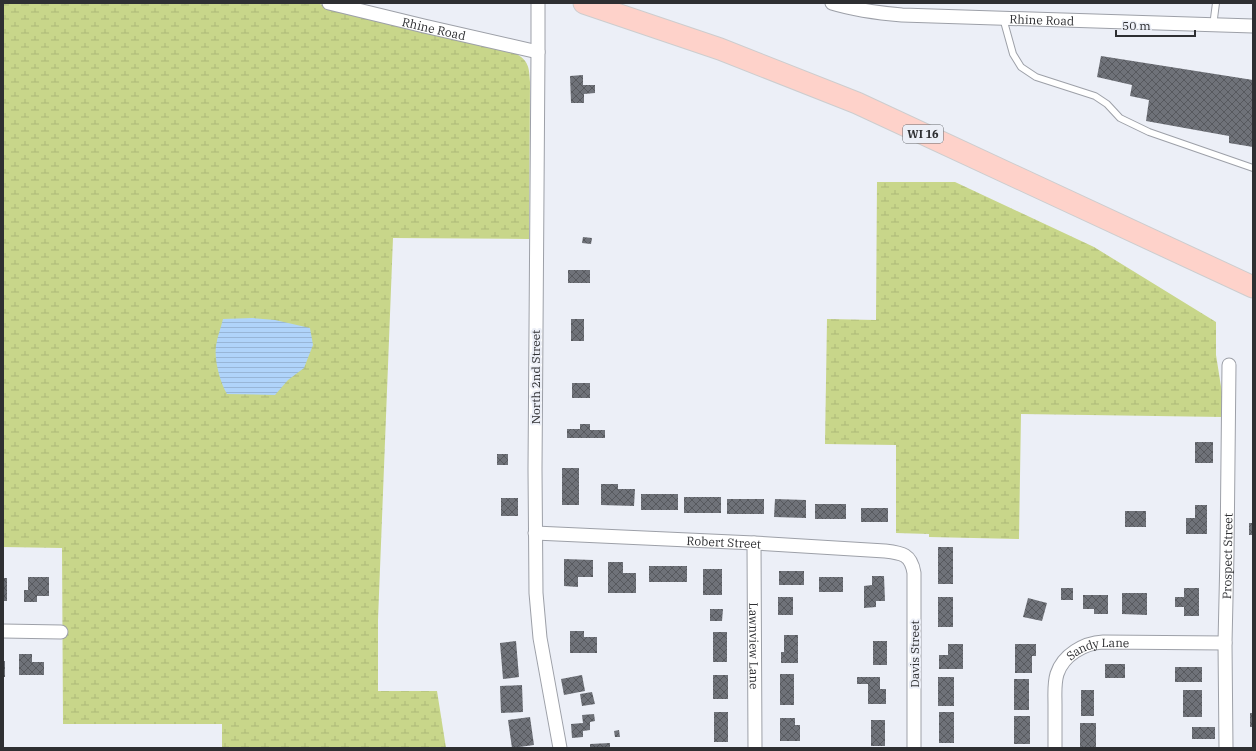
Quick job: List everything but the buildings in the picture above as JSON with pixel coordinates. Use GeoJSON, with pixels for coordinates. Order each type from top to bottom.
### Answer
{"type":"FeatureCollection","features":[{"type":"Feature","properties":{"kind":"highway","name":"WI 16"},"geometry":{"type":"LineString","coordinates":[[584,3],[720,49],[857,104],[1253,287]]}},
{"type":"Feature","properties":{"kind":"street","name":"Rhine Road"},"geometry":{"type":"LineString","coordinates":[[329,3],[538,52]]}},
{"type":"Feature","properties":{"kind":"street","name":"North 2nd Street"},"geometry":{"type":"LineString","coordinates":[[538,3],[535,461],[536,593],[540,638],[560,748]]}},
{"type":"Feature","properties":{"kind":"street","name":"Rhine Road"},"geometry":{"type":"LineString","coordinates":[[832,3],[882,13],[1213,26],[1253,26]]}},
{"type":"Feature","properties":{"kind":"street","name":"Prospect Street"},"geometry":{"type":"LineString","coordinates":[[1226,748],[1224,643],[1227,554],[1229,365]]}},
{"type":"Feature","properties":{"kind":"street","name":"Robert Street"},"geometry":{"type":"LineString","coordinates":[[535,533],[885,550],[907,556],[911,560]]}},
{"type":"Feature","properties":{"kind":"street","name":"Lawnview Lane"},"geometry":{"type":"LineString","coordinates":[[754,543],[755,748]]}},
{"type":"Feature","properties":{"kind":"street","name":"Davis Street"},"geometry":{"type":"LineString","coordinates":[[911,560],[914,573],[914,748]]}},
{"type":"Feature","properties":{"kind":"street"},"geometry":{"type":"LineString","coordinates":[[3,630],[61,632]]}},
{"type":"Feature","properties":{"kind":"street","name":"Sandy Lane"},"geometry":{"type":"LineString","coordinates":[[1055,748],[1056,675],[1062,664],[1074,651],[1083,646],[1096,642],[1224,643]]}},
{"type":"Feature","properties":{"kind":"lane"},"geometry":{"type":"LineString","coordinates":[[1213,26],[1216,3]]}},
{"type":"Feature","properties":{"kind":"lane"},"geometry":{"type":"LineString","coordinates":[[1003,18],[1013,54],[1021,67],[1036,78],[1095,96],[1107,104],[1120,118],[1149,132],[1253,168]]}},
{"type":"Feature","properties":{"kind":"green space"},"geometry":{"type":"Polygon","coordinates":[[[3,3],[316,3],[515,53],[526,62],[529,68],[530,82],[529,239],[393,238],[378,620],[378,691],[437,691],[446,748],[222,748],[222,724],[63,724],[62,548],[3,547],[3,3]]]}},
{"type":"Feature","properties":{"kind":"green space"},"geometry":{"type":"Polygon","coordinates":[[[877,182],[955,182],[1094,247],[1216,322],[1216,355],[1223,399],[1223,417],[1021,414],[1019,539],[929,537],[929,534],[896,533],[896,445],[825,444],[827,319],[876,320],[877,182]]]}},
{"type":"Feature","properties":{"kind":"water"},"geometry":{"type":"Polygon","coordinates":[[[252,318],[275,320],[310,328],[313,345],[304,368],[288,380],[275,395],[227,394],[220,377],[217,364],[216,346],[223,319],[252,318]]]}}]}
